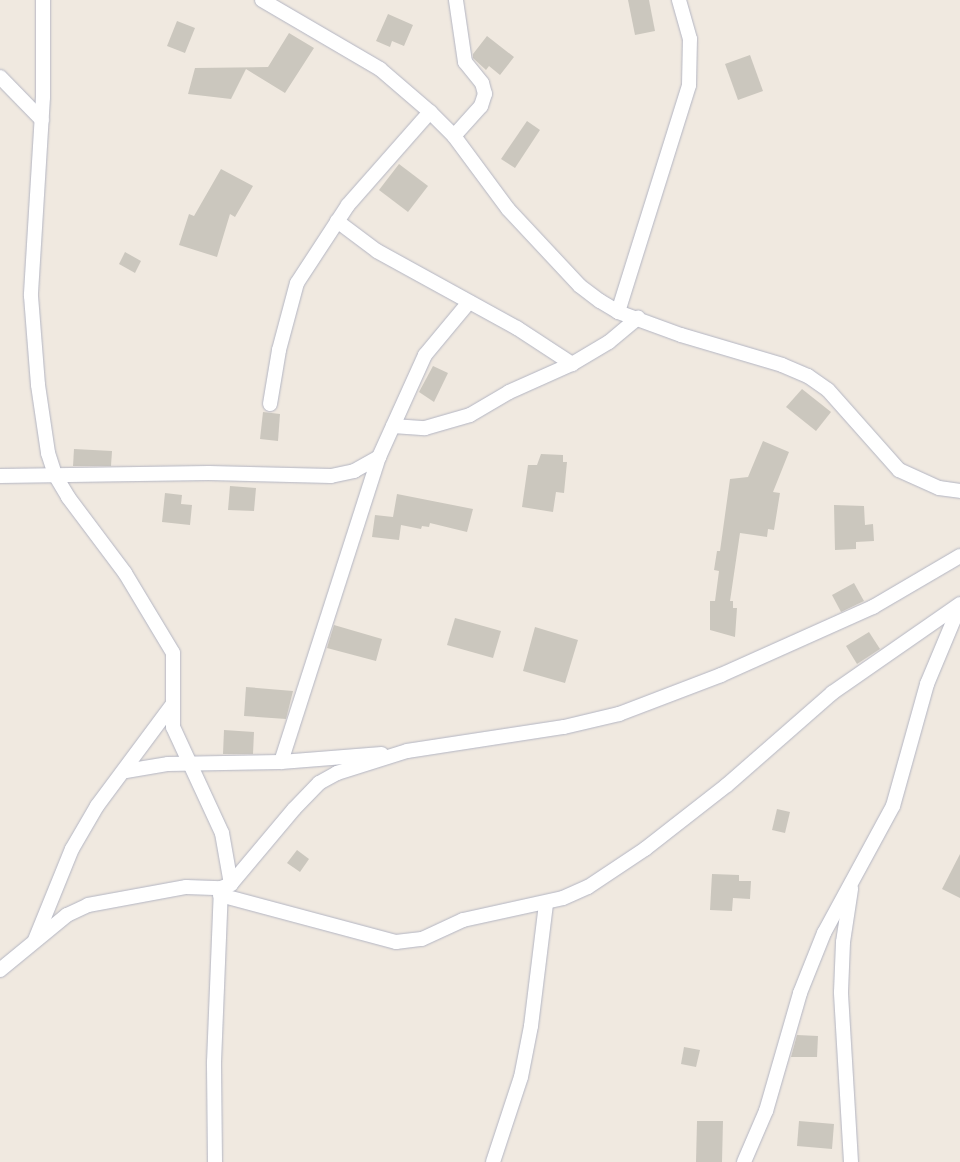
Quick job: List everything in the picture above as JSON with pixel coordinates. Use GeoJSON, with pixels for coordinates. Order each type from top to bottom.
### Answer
{"type":"FeatureCollection","features":[{"type":"Feature","properties":{"kind":"street"},"geometry":{"type":"LineString","coordinates":[[43,0],[42,120],[31,296],[38,385],[55,475],[125,573],[170,648],[174,659],[173,727],[222,833],[224,889],[214,1062],[215,1162]]}},
{"type":"Feature","properties":{"kind":"street"},"geometry":{"type":"LineString","coordinates":[[262,0],[380,69],[430,112],[454,136],[493,191],[580,286],[618,312],[808,376],[828,390],[899,470],[926,484],[960,491]]}},
{"type":"Feature","properties":{"kind":"street"},"geometry":{"type":"LineString","coordinates":[[454,136],[481,106],[485,94],[482,82],[465,62],[456,0]]}},
{"type":"Feature","properties":{"kind":"street"},"geometry":{"type":"LineString","coordinates":[[618,312],[689,85],[690,40],[679,0]]}},
{"type":"Feature","properties":{"kind":"street"},"geometry":{"type":"LineString","coordinates":[[0,77],[42,120]]}},
{"type":"Feature","properties":{"kind":"street"},"geometry":{"type":"LineString","coordinates":[[270,404],[279,350],[295,290],[336,221],[430,112]]}},
{"type":"Feature","properties":{"kind":"street"},"geometry":{"type":"LineString","coordinates":[[336,221],[377,251],[517,328],[572,364]]}},
{"type":"Feature","properties":{"kind":"street"},"geometry":{"type":"LineString","coordinates":[[281,762],[379,457],[425,355],[469,302]]}},
{"type":"Feature","properties":{"kind":"street"},"geometry":{"type":"LineString","coordinates":[[393,426],[425,428],[447,423],[572,364],[609,342],[638,318]]}},
{"type":"Feature","properties":{"kind":"street"},"geometry":{"type":"LineString","coordinates":[[0,476],[330,476],[354,471],[379,457]]}},
{"type":"Feature","properties":{"kind":"street"},"geometry":{"type":"LineString","coordinates":[[126,771],[190,763],[281,762],[408,751],[564,727],[619,714],[721,675],[873,607],[960,556]]}},
{"type":"Feature","properties":{"kind":"street"},"geometry":{"type":"LineString","coordinates":[[744,1162],[766,1111],[800,992],[824,933],[893,806],[927,684],[960,604]]}},
{"type":"Feature","properties":{"kind":"street"},"geometry":{"type":"LineString","coordinates":[[0,970],[67,915],[88,905],[186,887],[224,889],[396,942],[422,939],[463,920],[546,904],[588,887],[645,849],[727,786],[832,692],[960,604]]}},
{"type":"Feature","properties":{"kind":"street"},"geometry":{"type":"LineString","coordinates":[[35,941],[72,849],[97,806],[126,771],[172,705]]}},
{"type":"Feature","properties":{"kind":"street"},"geometry":{"type":"LineString","coordinates":[[224,889],[319,784],[337,773],[408,751]]}},
{"type":"Feature","properties":{"kind":"street"},"geometry":{"type":"LineString","coordinates":[[851,1162],[841,992],[843,942],[853,878]]}},
{"type":"Feature","properties":{"kind":"street"},"geometry":{"type":"LineString","coordinates":[[493,1162],[521,1077],[532,1026],[546,904]]}},
{"type":"Feature","properties":{"kind":"building"},"geometry":{"type":"Polygon","coordinates":[[[628,0],[649,0],[655,31],[635,35],[628,0]]]}},
{"type":"Feature","properties":{"kind":"building"},"geometry":{"type":"Polygon","coordinates":[[[388,14],[413,25],[404,46],[392,41],[390,47],[376,41],[388,14]]]}},
{"type":"Feature","properties":{"kind":"building"},"geometry":{"type":"Polygon","coordinates":[[[177,21],[195,28],[185,53],[167,46],[177,21]]]}},
{"type":"Feature","properties":{"kind":"building"},"geometry":{"type":"Polygon","coordinates":[[[289,33],[314,48],[285,93],[246,69],[231,99],[188,94],[195,68],[268,67],[289,33]]]}},
{"type":"Feature","properties":{"kind":"building"},"geometry":{"type":"Polygon","coordinates":[[[487,36],[514,57],[500,75],[489,66],[486,70],[473,58],[473,54],[487,36]]]}},
{"type":"Feature","properties":{"kind":"building"},"geometry":{"type":"Polygon","coordinates":[[[750,55],[763,91],[738,100],[725,64],[750,55]]]}},
{"type":"Feature","properties":{"kind":"building"},"geometry":{"type":"Polygon","coordinates":[[[527,121],[540,130],[515,168],[501,159],[527,121]]]}},
{"type":"Feature","properties":{"kind":"building"},"geometry":{"type":"Polygon","coordinates":[[[399,164],[428,186],[408,212],[379,190],[399,164]]]}},
{"type":"Feature","properties":{"kind":"building"},"geometry":{"type":"Polygon","coordinates":[[[221,169],[253,186],[235,217],[230,214],[217,257],[179,245],[189,214],[194,216],[221,169]]]}},
{"type":"Feature","properties":{"kind":"building"},"geometry":{"type":"Polygon","coordinates":[[[125,252],[141,261],[135,273],[119,264],[125,252]]]}},
{"type":"Feature","properties":{"kind":"building"},"geometry":{"type":"Polygon","coordinates":[[[433,366],[448,373],[434,402],[419,392],[433,366]]]}},
{"type":"Feature","properties":{"kind":"building"},"geometry":{"type":"Polygon","coordinates":[[[802,389],[831,412],[816,431],[786,407],[802,389]]]}},
{"type":"Feature","properties":{"kind":"building"},"geometry":{"type":"Polygon","coordinates":[[[263,412],[280,414],[278,441],[260,439],[263,412]]]}},
{"type":"Feature","properties":{"kind":"building"},"geometry":{"type":"Polygon","coordinates":[[[763,441],[789,452],[773,492],[780,493],[774,530],[768,529],[767,537],[740,533],[730,601],[733,601],[733,608],[737,608],[735,637],[710,630],[710,601],[715,601],[719,571],[714,570],[717,551],[720,551],[730,479],[748,477],[763,441]]]}},
{"type":"Feature","properties":{"kind":"building"},"geometry":{"type":"Polygon","coordinates":[[[74,449],[112,451],[111,466],[73,466],[74,449]]]}},
{"type":"Feature","properties":{"kind":"building"},"geometry":{"type":"Polygon","coordinates":[[[541,454],[563,455],[563,462],[567,462],[564,493],[556,492],[553,512],[522,507],[528,465],[537,465],[541,454]]]}},
{"type":"Feature","properties":{"kind":"building"},"geometry":{"type":"Polygon","coordinates":[[[230,486],[256,488],[254,511],[228,510],[230,486]]]}},
{"type":"Feature","properties":{"kind":"building"},"geometry":{"type":"Polygon","coordinates":[[[165,493],[182,495],[181,504],[192,505],[190,525],[162,522],[165,493]]]}},
{"type":"Feature","properties":{"kind":"building"},"geometry":{"type":"Polygon","coordinates":[[[397,494],[473,509],[467,532],[430,523],[429,527],[422,526],[421,529],[401,525],[399,540],[372,537],[375,515],[393,517],[397,494]]]}},
{"type":"Feature","properties":{"kind":"building"},"geometry":{"type":"Polygon","coordinates":[[[834,505],[864,506],[865,525],[873,524],[874,541],[856,542],[856,549],[835,550],[834,505]]]}},
{"type":"Feature","properties":{"kind":"building"},"geometry":{"type":"Polygon","coordinates":[[[854,583],[864,601],[841,612],[832,595],[854,583]]]}},
{"type":"Feature","properties":{"kind":"building"},"geometry":{"type":"Polygon","coordinates":[[[455,618],[501,631],[493,658],[447,645],[455,618]]]}},
{"type":"Feature","properties":{"kind":"building"},"geometry":{"type":"Polygon","coordinates":[[[334,625],[382,639],[376,661],[327,648],[334,625]]]}},
{"type":"Feature","properties":{"kind":"building"},"geometry":{"type":"Polygon","coordinates":[[[535,627],[578,640],[565,683],[523,671],[535,627]]]}},
{"type":"Feature","properties":{"kind":"building"},"geometry":{"type":"Polygon","coordinates":[[[869,632],[880,649],[857,664],[846,646],[869,632]]]}},
{"type":"Feature","properties":{"kind":"building"},"geometry":{"type":"Polygon","coordinates":[[[246,687],[293,691],[286,719],[244,716],[246,687]]]}},
{"type":"Feature","properties":{"kind":"building"},"geometry":{"type":"Polygon","coordinates":[[[224,730],[254,732],[253,754],[223,754],[224,730]]]}},
{"type":"Feature","properties":{"kind":"building"},"geometry":{"type":"Polygon","coordinates":[[[777,809],[790,812],[785,833],[772,830],[777,809]]]}},
{"type":"Feature","properties":{"kind":"building"},"geometry":{"type":"Polygon","coordinates":[[[297,850],[309,859],[300,872],[287,863],[297,850]]]}},
{"type":"Feature","properties":{"kind":"building"},"geometry":{"type":"Polygon","coordinates":[[[960,854],[960,898],[942,889],[960,854]]]}},
{"type":"Feature","properties":{"kind":"building"},"geometry":{"type":"Polygon","coordinates":[[[712,874],[739,875],[739,881],[751,881],[750,899],[733,898],[732,911],[710,910],[712,874]]]}},
{"type":"Feature","properties":{"kind":"building"},"geometry":{"type":"Polygon","coordinates":[[[797,1035],[818,1036],[817,1057],[791,1057],[797,1035]]]}},
{"type":"Feature","properties":{"kind":"building"},"geometry":{"type":"Polygon","coordinates":[[[684,1047],[700,1050],[696,1067],[681,1064],[684,1047]]]}},
{"type":"Feature","properties":{"kind":"building"},"geometry":{"type":"Polygon","coordinates":[[[697,1121],[723,1121],[722,1162],[696,1162],[697,1121]]]}},
{"type":"Feature","properties":{"kind":"building"},"geometry":{"type":"Polygon","coordinates":[[[799,1121],[834,1124],[832,1149],[797,1146],[799,1121]]]}}]}
